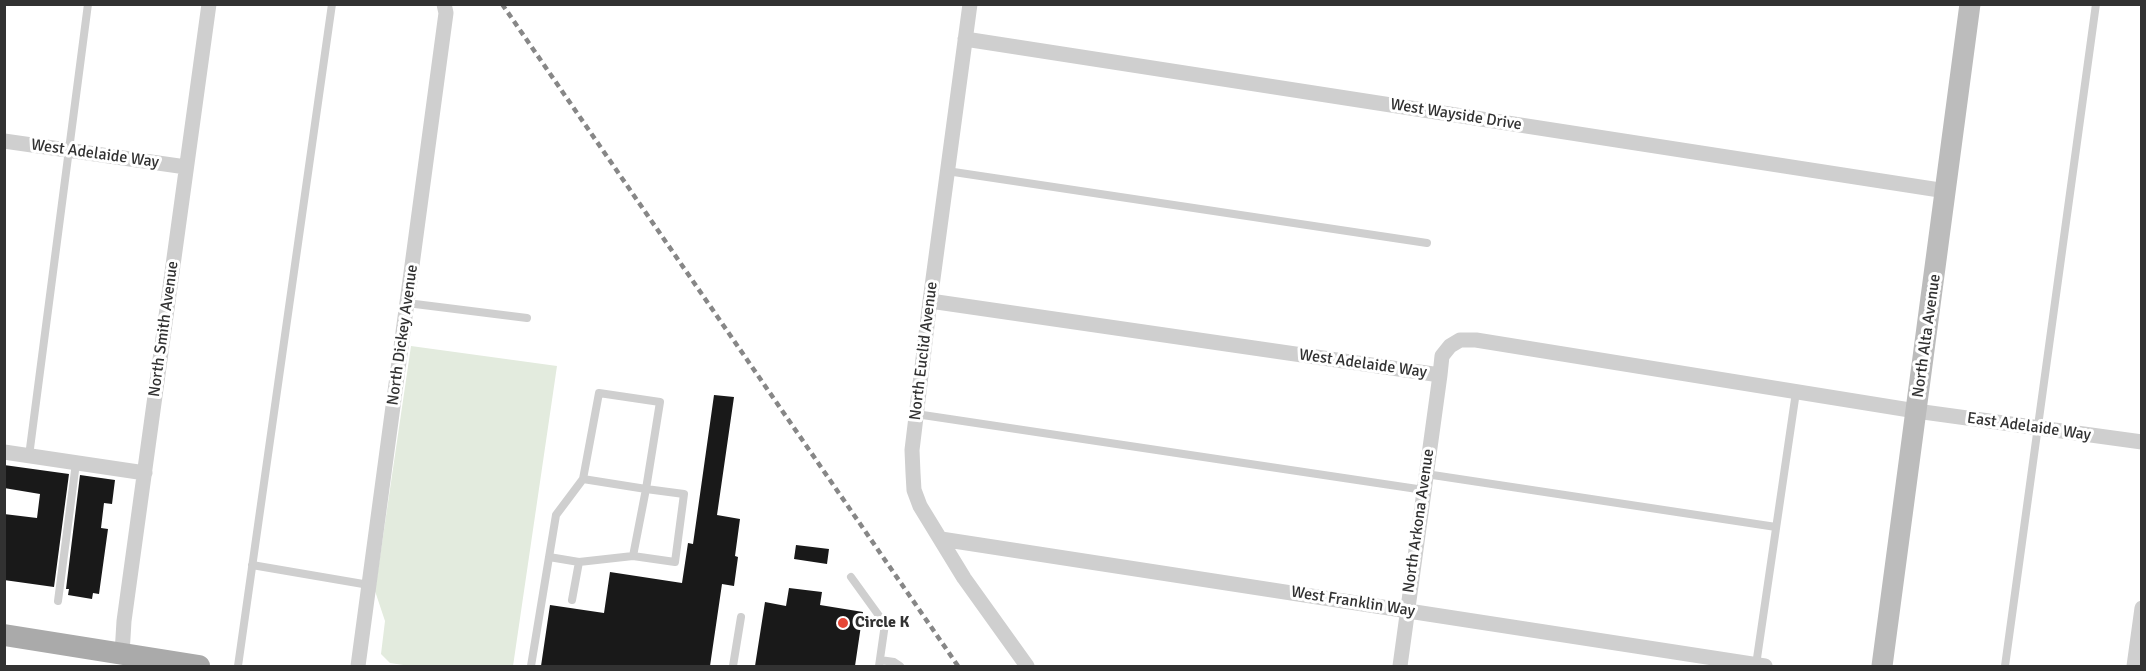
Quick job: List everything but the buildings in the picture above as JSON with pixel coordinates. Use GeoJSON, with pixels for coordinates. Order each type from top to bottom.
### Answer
{"type":"FeatureCollection","features":[{"type":"Feature","properties":{"kind":"main road","name":"North Alta Avenue"},"geometry":{"type":"LineString","coordinates":[[1882,666],[1970,4]]}},
{"type":"Feature","properties":{"kind":"main road"},"geometry":{"type":"LineString","coordinates":[[4,636],[124,660],[199,666]]}},
{"type":"Feature","properties":{"kind":"street","name":"North Smith Avenue"},"geometry":{"type":"LineString","coordinates":[[124,660],[124,621],[209,4]]}},
{"type":"Feature","properties":{"kind":"street","name":"North Dickey Avenue"},"geometry":{"type":"LineString","coordinates":[[358,666],[446,13],[444,4]]}},
{"type":"Feature","properties":{"kind":"street","name":"North Euclid Avenue"},"geometry":{"type":"LineString","coordinates":[[970,4],[916,414],[912,450],[914,490],[920,506],[964,578],[1027,666]]}},
{"type":"Feature","properties":{"kind":"street","name":"West Wayside Drive"},"geometry":{"type":"LineString","coordinates":[[966,39],[1946,191]]}},
{"type":"Feature","properties":{"kind":"street","name":"West Adelaide Way"},"geometry":{"type":"LineString","coordinates":[[4,141],[186,167]]}},
{"type":"Feature","properties":{"kind":"street","name":"West Adelaide Way"},"geometry":{"type":"LineString","coordinates":[[930,301],[1440,375],[1442,356],[1450,346],[1460,340],[1476,340],[1916,411]]}},
{"type":"Feature","properties":{"kind":"street","name":"North Arkona Avenue"},"geometry":{"type":"LineString","coordinates":[[1400,666],[1440,375]]}},
{"type":"Feature","properties":{"kind":"street","name":"East Adelaide Way"},"geometry":{"type":"LineString","coordinates":[[1916,411],[2142,442]]}},
{"type":"Feature","properties":{"kind":"street"},"geometry":{"type":"LineString","coordinates":[[4,452],[145,473]]}},
{"type":"Feature","properties":{"kind":"street","name":"West Franklin Way"},"geometry":{"type":"LineString","coordinates":[[941,539],[1760,666]]}},
{"type":"Feature","properties":{"kind":"street"},"geometry":{"type":"LineString","coordinates":[[2134,666],[2142,609]]}},
{"type":"Feature","properties":{"kind":"lane"},"geometry":{"type":"LineString","coordinates":[[29,456],[88,4]]}},
{"type":"Feature","properties":{"kind":"lane"},"geometry":{"type":"LineString","coordinates":[[238,666],[332,4]]}},
{"type":"Feature","properties":{"kind":"lane"},"geometry":{"type":"LineString","coordinates":[[2006,666],[2096,4]]}},
{"type":"Feature","properties":{"kind":"lane"},"geometry":{"type":"LineString","coordinates":[[947,171],[1426,243]]}},
{"type":"Feature","properties":{"kind":"lane"},"geometry":{"type":"LineString","coordinates":[[407,303],[527,318]]}},
{"type":"Feature","properties":{"kind":"lane"},"geometry":{"type":"LineString","coordinates":[[1760,666],[1776,527],[1797,392]]}},
{"type":"Feature","properties":{"kind":"lane"},"geometry":{"type":"LineString","coordinates":[[531,666],[556,515],[583,479],[599,393],[660,402],[633,556]]}},
{"type":"Feature","properties":{"kind":"lane"},"geometry":{"type":"LineString","coordinates":[[916,414],[1424,489]]}},
{"type":"Feature","properties":{"kind":"lane"},"geometry":{"type":"LineString","coordinates":[[58,602],[76,463]]}},
{"type":"Feature","properties":{"kind":"lane"},"geometry":{"type":"LineString","coordinates":[[1426,474],[1776,527]]}},
{"type":"Feature","properties":{"kind":"lane"},"geometry":{"type":"LineString","coordinates":[[549,557],[579,562],[633,556],[675,562],[684,494],[583,479]]}},
{"type":"Feature","properties":{"kind":"lane"},"geometry":{"type":"LineString","coordinates":[[573,600],[579,562]]}},
{"type":"Feature","properties":{"kind":"lane"},"geometry":{"type":"LineString","coordinates":[[252,565],[369,585]]}},
{"type":"Feature","properties":{"kind":"lane"},"geometry":{"type":"LineString","coordinates":[[851,577],[885,624],[879,663],[894,662],[900,666]]}},
{"type":"Feature","properties":{"kind":"lane"},"geometry":{"type":"LineString","coordinates":[[733,666],[741,617]]}},
{"type":"Feature","properties":{"kind":"shaded area"},"geometry":{"type":"Polygon","coordinates":[[[411,346],[557,366],[513,666],[410,666],[390,663],[381,654],[385,621],[375,591],[411,346]]]}},
{"type":"Feature","properties":{"kind":"railway"},"geometry":{"type":"LineString","coordinates":[[502,4],[958,666]]}},
{"type":"Feature","properties":{"kind":"place","name":"Circle K"},"geometry":{"type":"Point","coordinates":[843,623]}}]}
